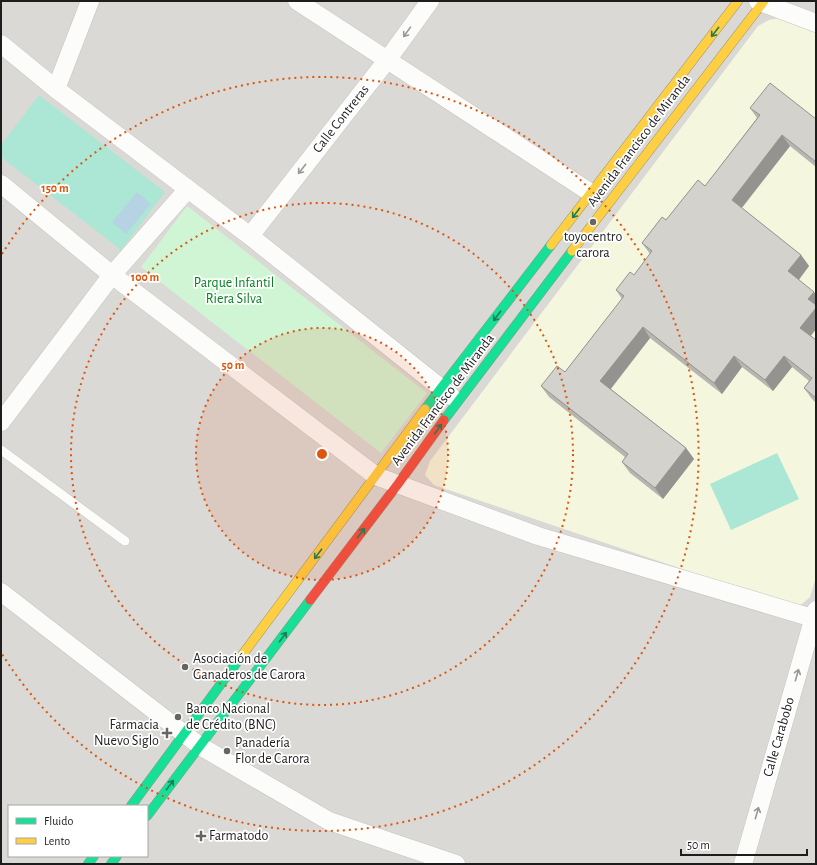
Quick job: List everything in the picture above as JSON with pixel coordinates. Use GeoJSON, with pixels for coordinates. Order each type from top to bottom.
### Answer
{"type":"FeatureCollection","features":[{"type":"Feature","properties":{"kind":"main road","name":"Avenida Francisco de Miranda"},"geometry":{"type":"LineString","coordinates":[[132,805],[441,388],[738,1]]}},
{"type":"Feature","properties":{"kind":"main road","name":"Avenida Francisco de Miranda"},"geometry":{"type":"LineString","coordinates":[[148,815],[761,2]]}},
{"type":"Feature","properties":{"kind":"street"},"geometry":{"type":"LineString","coordinates":[[56,89],[90,1]]}},
{"type":"Feature","properties":{"kind":"street"},"geometry":{"type":"LineString","coordinates":[[297,1],[591,193]]}},
{"type":"Feature","properties":{"kind":"street","name":"Calle Contreras"},"geometry":{"type":"LineString","coordinates":[[250,236],[388,59],[430,1]]}},
{"type":"Feature","properties":{"kind":"street"},"geometry":{"type":"LineString","coordinates":[[761,2],[816,23]]}},
{"type":"Feature","properties":{"kind":"street"},"geometry":{"type":"LineString","coordinates":[[1,44],[56,89],[250,236],[458,402]]}},
{"type":"Feature","properties":{"kind":"street"},"geometry":{"type":"LineString","coordinates":[[1,184],[112,275],[376,476],[538,536],[815,616]]}},
{"type":"Feature","properties":{"kind":"street"},"geometry":{"type":"LineString","coordinates":[[1,422],[112,275],[188,189]]}},
{"type":"Feature","properties":{"kind":"street"},"geometry":{"type":"LineString","coordinates":[[1,592],[200,746],[329,822],[456,864]]}},
{"type":"Feature","properties":{"kind":"street","name":"Calle Carabobo"},"geometry":{"type":"LineString","coordinates":[[743,864],[815,616]]}},
{"type":"Feature","properties":{"kind":"lane"},"geometry":{"type":"LineString","coordinates":[[1,450],[125,541]]}},
{"type":"Feature","properties":{"kind":"shaded area"},"geometry":{"type":"Polygon","coordinates":[[[1,1],[816,1],[816,864],[1,864],[1,1]]]}},
{"type":"Feature","properties":{"kind":"shaded area"},"geometry":{"type":"Polygon","coordinates":[[[780,18],[816,31],[816,577],[810,597],[802,604],[794,607],[434,485],[425,475],[430,461],[758,26],[769,20],[780,18]]]}},
{"type":"Feature","properties":{"kind":"green space"},"geometry":{"type":"Polygon","coordinates":[[[39,95],[165,192],[121,250],[1,157],[1,145],[39,95]]]}},
{"type":"Feature","properties":{"kind":"green space","name":"Parque Infantil Riera Silva"},"geometry":{"type":"Polygon","coordinates":[[[187,206],[427,393],[381,453],[141,267],[187,206]]]}},
{"type":"Feature","properties":{"kind":"green space"},"geometry":{"type":"Polygon","coordinates":[[[777,453],[799,499],[731,530],[710,484],[777,453]]]}},
{"type":"Feature","properties":{"kind":"water"},"geometry":{"type":"Polygon","coordinates":[[[137,192],[151,204],[126,234],[112,222],[137,192]]]}},
{"type":"Feature","properties":{"kind":"building"},"geometry":{"type":"Polygon","coordinates":[[[770,83],[816,119],[816,162],[782,135],[732,200],[801,255],[788,271],[814,292],[808,299],[816,305],[816,308],[800,328],[816,340],[816,398],[804,388],[812,378],[784,356],[765,380],[734,356],[714,383],[643,327],[600,381],[686,448],[655,488],[622,462],[628,454],[541,386],[557,366],[565,372],[624,296],[616,290],[630,272],[634,275],[652,251],[642,243],[662,217],[666,220],[698,180],[705,186],[760,115],[750,108],[770,83]]]}},
{"type":"Feature","properties":{"kind":"traffic: fast"},"geometry":{"type":"LineString","coordinates":[[425,409],[551,245]]}},
{"type":"Feature","properties":{"kind":"traffic: fast"},"geometry":{"type":"LineString","coordinates":[[444,420],[572,251]]}},
{"type":"Feature","properties":{"kind":"traffic: fast"},"geometry":{"type":"LineString","coordinates":[[148,815],[310,600]]}},
{"type":"Feature","properties":{"kind":"traffic: fast"},"geometry":{"type":"LineString","coordinates":[[132,805],[240,658]]}},
{"type":"Feature","properties":{"kind":"traffic: fast"},"geometry":{"type":"LineString","coordinates":[[88,864],[93,857]]}},
{"type":"Feature","properties":{"kind":"traffic: fast"},"geometry":{"type":"LineString","coordinates":[[111,864],[116,857]]}},
{"type":"Feature","properties":{"kind":"traffic: slow"},"geometry":{"type":"LineString","coordinates":[[551,245],[738,1]]}},
{"type":"Feature","properties":{"kind":"traffic: slow"},"geometry":{"type":"LineString","coordinates":[[572,251],[764,1]]}},
{"type":"Feature","properties":{"kind":"traffic: slow"},"geometry":{"type":"LineString","coordinates":[[240,658],[425,409]]}},
{"type":"Feature","properties":{"kind":"traffic: jam"},"geometry":{"type":"LineString","coordinates":[[310,600],[398,484],[444,420]]}},
{"type":"Feature","properties":{"kind":"place","name":"toyocentro carora"},"geometry":{"type":"Point","coordinates":[593,222]}},
{"type":"Feature","properties":{"kind":"place","name":"Asociación de Ganaderos de Carora"},"geometry":{"type":"Point","coordinates":[185,667]}},
{"type":"Feature","properties":{"kind":"place","name":"Banco Nacional de Crédito (BNC)"},"geometry":{"type":"Point","coordinates":[178,717]}},
{"type":"Feature","properties":{"kind":"place","name":"Farmacia Nuevo Siglo"},"geometry":{"type":"Point","coordinates":[167,733]}},
{"type":"Feature","properties":{"kind":"place","name":"Panadería Flor de Carora"},"geometry":{"type":"Point","coordinates":[227,751]}},
{"type":"Feature","properties":{"kind":"place","name":"Farmatodo"},"geometry":{"type":"Point","coordinates":[201,836]}}]}
